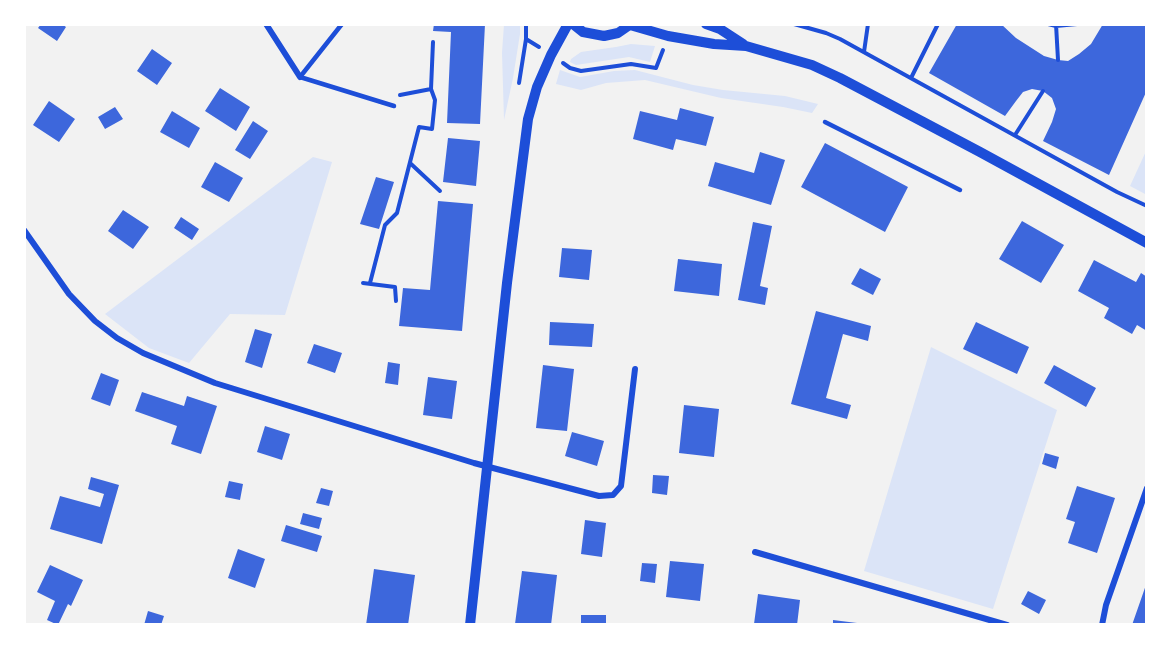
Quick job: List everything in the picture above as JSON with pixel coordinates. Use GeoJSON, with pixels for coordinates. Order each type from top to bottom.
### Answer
{"type":"FeatureCollection","features":[{"type":"Feature","properties":{"kind":"street"},"geometry":{"type":"LineString","coordinates":[[266,24],[300,77]]}},
{"type":"Feature","properties":{"kind":"street"},"geometry":{"type":"LineString","coordinates":[[470,625],[507,283],[528,119],[537,87],[568,24]]}},
{"type":"Feature","properties":{"kind":"street"},"geometry":{"type":"LineString","coordinates":[[573,24],[583,32],[604,36],[618,33],[631,25],[680,38],[714,44],[746,46],[813,65],[1147,243]]}},
{"type":"Feature","properties":{"kind":"street"},"geometry":{"type":"LineString","coordinates":[[706,24],[720,29],[746,46]]}},
{"type":"Feature","properties":{"kind":"street"},"geometry":{"type":"LineString","coordinates":[[24,230],[69,294],[95,321],[117,338],[143,353],[215,383],[474,463],[599,496],[613,495],[621,486],[635,369]]}},
{"type":"Feature","properties":{"kind":"street"},"geometry":{"type":"LineString","coordinates":[[1102,625],[1106,604],[1147,488]]}},
{"type":"Feature","properties":{"kind":"street"},"geometry":{"type":"LineString","coordinates":[[755,552],[1007,625]]}},
{"type":"Feature","properties":{"kind":"lane"},"geometry":{"type":"LineString","coordinates":[[342,24],[300,77],[394,106]]}},
{"type":"Feature","properties":{"kind":"lane"},"geometry":{"type":"LineString","coordinates":[[825,122],[960,189]]}},
{"type":"Feature","properties":{"kind":"path"},"geometry":{"type":"LineString","coordinates":[[526,24],[526,39],[570,68],[581,71],[631,64],[656,68]]}},
{"type":"Feature","properties":{"kind":"path"},"geometry":{"type":"LineString","coordinates":[[794,24],[826,33],[864,52],[1147,206]]}},
{"type":"Feature","properties":{"kind":"path"},"geometry":{"type":"LineString","coordinates":[[864,52],[868,24]]}},
{"type":"Feature","properties":{"kind":"path"},"geometry":{"type":"LineString","coordinates":[[911,78],[938,24]]}},
{"type":"Feature","properties":{"kind":"path"},"geometry":{"type":"LineString","coordinates":[[1048,24],[1077,24]]}},
{"type":"Feature","properties":{"kind":"path"},"geometry":{"type":"LineString","coordinates":[[1056,25],[1058,60]]}},
{"type":"Feature","properties":{"kind":"path"},"geometry":{"type":"LineString","coordinates":[[370,283],[386,225],[397,213],[419,127],[432,129],[435,100],[431,89],[434,42]]}},
{"type":"Feature","properties":{"kind":"path"},"geometry":{"type":"LineString","coordinates":[[1015,135],[1043,91]]}},
{"type":"Feature","properties":{"kind":"path"},"geometry":{"type":"LineString","coordinates":[[410,163],[440,191]]}},
{"type":"Feature","properties":{"kind":"path"},"geometry":{"type":"LineString","coordinates":[[363,283],[395,287],[396,301]]}},
{"type":"Feature","properties":{"kind":"shaded area"},"geometry":{"type":"Polygon","coordinates":[[[504,24],[520,24],[520,34],[504,120],[502,53],[504,24]]]}},
{"type":"Feature","properties":{"kind":"shaded area"},"geometry":{"type":"Polygon","coordinates":[[[631,44],[655,46],[650,62],[629,57],[576,65],[570,62],[581,52],[631,44]]]}},
{"type":"Feature","properties":{"kind":"shaded area"},"geometry":{"type":"Polygon","coordinates":[[[560,70],[580,77],[635,70],[693,85],[785,96],[818,104],[812,113],[721,98],[645,80],[606,83],[581,90],[556,84],[560,70]]]}},
{"type":"Feature","properties":{"kind":"shaded area"},"geometry":{"type":"Polygon","coordinates":[[[1147,149],[1147,195],[1130,186],[1147,149]]]}},
{"type":"Feature","properties":{"kind":"shaded area"},"geometry":{"type":"Polygon","coordinates":[[[313,157],[332,162],[285,315],[230,314],[189,363],[149,348],[105,314],[313,157]]]}},
{"type":"Feature","properties":{"kind":"shaded area"},"geometry":{"type":"Polygon","coordinates":[[[931,347],[1057,410],[993,609],[864,571],[931,347]]]}},
{"type":"Feature","properties":{"kind":"building"},"geometry":{"type":"Polygon","coordinates":[[[41,24],[62,24],[66,27],[57,41],[38,28],[41,24]]]}},
{"type":"Feature","properties":{"kind":"building"},"geometry":{"type":"Polygon","coordinates":[[[434,24],[485,24],[480,124],[447,123],[451,32],[433,31],[434,24]]]}},
{"type":"Feature","properties":{"kind":"building"},"geometry":{"type":"Polygon","coordinates":[[[957,24],[1001,24],[1016,38],[1044,56],[1068,61],[1091,44],[1103,24],[1147,24],[1147,90],[1109,175],[1043,141],[1056,109],[1052,98],[1043,91],[1032,89],[1023,92],[1005,116],[929,73],[957,24]]]}},
{"type":"Feature","properties":{"kind":"building"},"geometry":{"type":"Polygon","coordinates":[[[152,49],[172,63],[157,85],[137,71],[152,49]]]}},
{"type":"Feature","properties":{"kind":"building"},"geometry":{"type":"Polygon","coordinates":[[[220,88],[250,107],[236,131],[205,111],[220,88]]]}},
{"type":"Feature","properties":{"kind":"building"},"geometry":{"type":"Polygon","coordinates":[[[49,101],[75,119],[59,142],[33,125],[49,101]]]}},
{"type":"Feature","properties":{"kind":"building"},"geometry":{"type":"Polygon","coordinates":[[[115,107],[123,119],[105,129],[98,117],[115,107]]]}},
{"type":"Feature","properties":{"kind":"building"},"geometry":{"type":"Polygon","coordinates":[[[680,108],[714,117],[706,146],[676,139],[673,150],[633,139],[640,111],[677,120],[680,108]]]}},
{"type":"Feature","properties":{"kind":"building"},"geometry":{"type":"Polygon","coordinates":[[[172,111],[200,128],[189,148],[160,132],[172,111]]]}},
{"type":"Feature","properties":{"kind":"building"},"geometry":{"type":"Polygon","coordinates":[[[253,121],[268,131],[250,159],[235,150],[253,121]]]}},
{"type":"Feature","properties":{"kind":"building"},"geometry":{"type":"Polygon","coordinates":[[[448,138],[480,141],[476,186],[443,182],[448,138]]]}},
{"type":"Feature","properties":{"kind":"building"},"geometry":{"type":"Polygon","coordinates":[[[825,143],[908,187],[885,232],[801,187],[825,143]]]}},
{"type":"Feature","properties":{"kind":"building"},"geometry":{"type":"Polygon","coordinates":[[[760,152],[785,160],[771,205],[708,186],[715,162],[754,173],[760,152]]]}},
{"type":"Feature","properties":{"kind":"building"},"geometry":{"type":"Polygon","coordinates":[[[215,162],[243,178],[229,202],[201,187],[215,162]]]}},
{"type":"Feature","properties":{"kind":"building"},"geometry":{"type":"Polygon","coordinates":[[[376,177],[394,182],[379,229],[360,224],[376,177]]]}},
{"type":"Feature","properties":{"kind":"building"},"geometry":{"type":"Polygon","coordinates":[[[438,201],[473,204],[462,331],[399,326],[403,288],[430,290],[438,201]]]}},
{"type":"Feature","properties":{"kind":"building"},"geometry":{"type":"Polygon","coordinates":[[[123,210],[149,227],[133,249],[108,231],[123,210]]]}},
{"type":"Feature","properties":{"kind":"building"},"geometry":{"type":"Polygon","coordinates":[[[181,217],[199,229],[192,240],[174,228],[181,217]]]}},
{"type":"Feature","properties":{"kind":"building"},"geometry":{"type":"Polygon","coordinates":[[[1022,221],[1064,245],[1041,283],[999,259],[1022,221]]]}},
{"type":"Feature","properties":{"kind":"building"},"geometry":{"type":"Polygon","coordinates":[[[753,222],[772,226],[760,286],[768,288],[765,305],[738,300],[753,222]]]}},
{"type":"Feature","properties":{"kind":"building"},"geometry":{"type":"Polygon","coordinates":[[[562,248],[592,250],[589,280],[559,277],[562,248]]]}},
{"type":"Feature","properties":{"kind":"building"},"geometry":{"type":"Polygon","coordinates":[[[678,259],[722,264],[719,296],[674,291],[678,259]]]}},
{"type":"Feature","properties":{"kind":"building"},"geometry":{"type":"Polygon","coordinates":[[[1094,260],[1136,282],[1141,273],[1147,277],[1147,331],[1137,325],[1132,334],[1104,318],[1109,308],[1078,291],[1094,260]]]}},
{"type":"Feature","properties":{"kind":"building"},"geometry":{"type":"Polygon","coordinates":[[[860,268],[881,279],[873,295],[851,284],[860,268]]]}},
{"type":"Feature","properties":{"kind":"building"},"geometry":{"type":"Polygon","coordinates":[[[816,311],[871,326],[868,341],[843,334],[826,398],[851,405],[847,419],[791,404],[816,311]]]}},
{"type":"Feature","properties":{"kind":"building"},"geometry":{"type":"Polygon","coordinates":[[[550,322],[594,324],[592,347],[549,345],[550,322]]]}},
{"type":"Feature","properties":{"kind":"building"},"geometry":{"type":"Polygon","coordinates":[[[976,322],[1029,347],[1017,374],[963,349],[976,322]]]}},
{"type":"Feature","properties":{"kind":"building"},"geometry":{"type":"Polygon","coordinates":[[[255,329],[272,334],[262,368],[245,362],[255,329]]]}},
{"type":"Feature","properties":{"kind":"building"},"geometry":{"type":"Polygon","coordinates":[[[314,344],[342,353],[335,373],[307,363],[314,344]]]}},
{"type":"Feature","properties":{"kind":"building"},"geometry":{"type":"Polygon","coordinates":[[[388,362],[400,364],[398,385],[385,383],[388,362]]]}},
{"type":"Feature","properties":{"kind":"building"},"geometry":{"type":"Polygon","coordinates":[[[543,365],[574,369],[567,431],[536,428],[543,365]]]}},
{"type":"Feature","properties":{"kind":"building"},"geometry":{"type":"Polygon","coordinates":[[[1054,365],[1096,388],[1086,407],[1044,383],[1054,365]]]}},
{"type":"Feature","properties":{"kind":"building"},"geometry":{"type":"Polygon","coordinates":[[[101,373],[119,380],[110,406],[91,399],[101,373]]]}},
{"type":"Feature","properties":{"kind":"building"},"geometry":{"type":"Polygon","coordinates":[[[428,377],[457,381],[452,419],[423,415],[428,377]]]}},
{"type":"Feature","properties":{"kind":"building"},"geometry":{"type":"Polygon","coordinates":[[[142,392],[184,406],[187,396],[217,406],[201,454],[171,444],[177,426],[135,411],[142,392]]]}},
{"type":"Feature","properties":{"kind":"building"},"geometry":{"type":"Polygon","coordinates":[[[684,405],[719,409],[714,457],[679,453],[684,405]]]}},
{"type":"Feature","properties":{"kind":"building"},"geometry":{"type":"Polygon","coordinates":[[[265,426],[290,434],[282,460],[257,452],[265,426]]]}},
{"type":"Feature","properties":{"kind":"building"},"geometry":{"type":"Polygon","coordinates":[[[572,432],[604,441],[597,466],[565,456],[572,432]]]}},
{"type":"Feature","properties":{"kind":"building"},"geometry":{"type":"Polygon","coordinates":[[[1045,453],[1059,457],[1056,469],[1042,464],[1045,453]]]}},
{"type":"Feature","properties":{"kind":"building"},"geometry":{"type":"Polygon","coordinates":[[[653,475],[669,476],[667,495],[652,493],[653,475]]]}},
{"type":"Feature","properties":{"kind":"building"},"geometry":{"type":"Polygon","coordinates":[[[91,477],[119,485],[102,544],[50,529],[60,496],[100,507],[104,494],[88,489],[91,477]]]}},
{"type":"Feature","properties":{"kind":"building"},"geometry":{"type":"Polygon","coordinates":[[[229,481],[243,484],[240,500],[225,497],[229,481]]]}},
{"type":"Feature","properties":{"kind":"building"},"geometry":{"type":"Polygon","coordinates":[[[1077,486],[1115,498],[1097,553],[1068,543],[1075,522],[1066,519],[1077,486]]]}},
{"type":"Feature","properties":{"kind":"building"},"geometry":{"type":"Polygon","coordinates":[[[321,488],[333,491],[329,506],[316,503],[321,488]]]}},
{"type":"Feature","properties":{"kind":"building"},"geometry":{"type":"Polygon","coordinates":[[[303,513],[322,518],[319,529],[300,524],[303,513]]]}},
{"type":"Feature","properties":{"kind":"building"},"geometry":{"type":"Polygon","coordinates":[[[585,520],[606,523],[602,557],[581,554],[585,520]]]}},
{"type":"Feature","properties":{"kind":"building"},"geometry":{"type":"Polygon","coordinates":[[[286,525],[322,536],[317,552],[281,541],[286,525]]]}},
{"type":"Feature","properties":{"kind":"building"},"geometry":{"type":"Polygon","coordinates":[[[238,549],[265,559],[255,588],[228,578],[238,549]]]}},
{"type":"Feature","properties":{"kind":"building"},"geometry":{"type":"Polygon","coordinates":[[[670,561],[704,564],[700,601],[666,597],[670,561]]]}},
{"type":"Feature","properties":{"kind":"building"},"geometry":{"type":"Polygon","coordinates":[[[642,563],[657,564],[655,583],[640,581],[642,563]]]}},
{"type":"Feature","properties":{"kind":"building"},"geometry":{"type":"Polygon","coordinates":[[[50,565],[83,580],[71,606],[68,604],[58,625],[47,620],[55,601],[37,592],[50,565]]]}},
{"type":"Feature","properties":{"kind":"building"},"geometry":{"type":"Polygon","coordinates":[[[374,569],[415,575],[408,625],[366,625],[374,569]]]}},
{"type":"Feature","properties":{"kind":"building"},"geometry":{"type":"Polygon","coordinates":[[[522,571],[557,575],[551,625],[515,624],[522,571]]]}},
{"type":"Feature","properties":{"kind":"building"},"geometry":{"type":"Polygon","coordinates":[[[1147,582],[1147,625],[1132,625],[1147,582]]]}},
{"type":"Feature","properties":{"kind":"building"},"geometry":{"type":"Polygon","coordinates":[[[1028,591],[1046,600],[1039,614],[1021,604],[1028,591]]]}},
{"type":"Feature","properties":{"kind":"building"},"geometry":{"type":"Polygon","coordinates":[[[758,594],[800,600],[797,625],[754,624],[758,594]]]}},
{"type":"Feature","properties":{"kind":"building"},"geometry":{"type":"Polygon","coordinates":[[[148,611],[164,616],[161,625],[144,625],[148,611]]]}},
{"type":"Feature","properties":{"kind":"building"},"geometry":{"type":"Polygon","coordinates":[[[581,615],[606,615],[606,625],[581,625],[581,615]]]}},
{"type":"Feature","properties":{"kind":"building"},"geometry":{"type":"Polygon","coordinates":[[[833,620],[865,624],[865,625],[833,625],[833,620]]]}}]}
